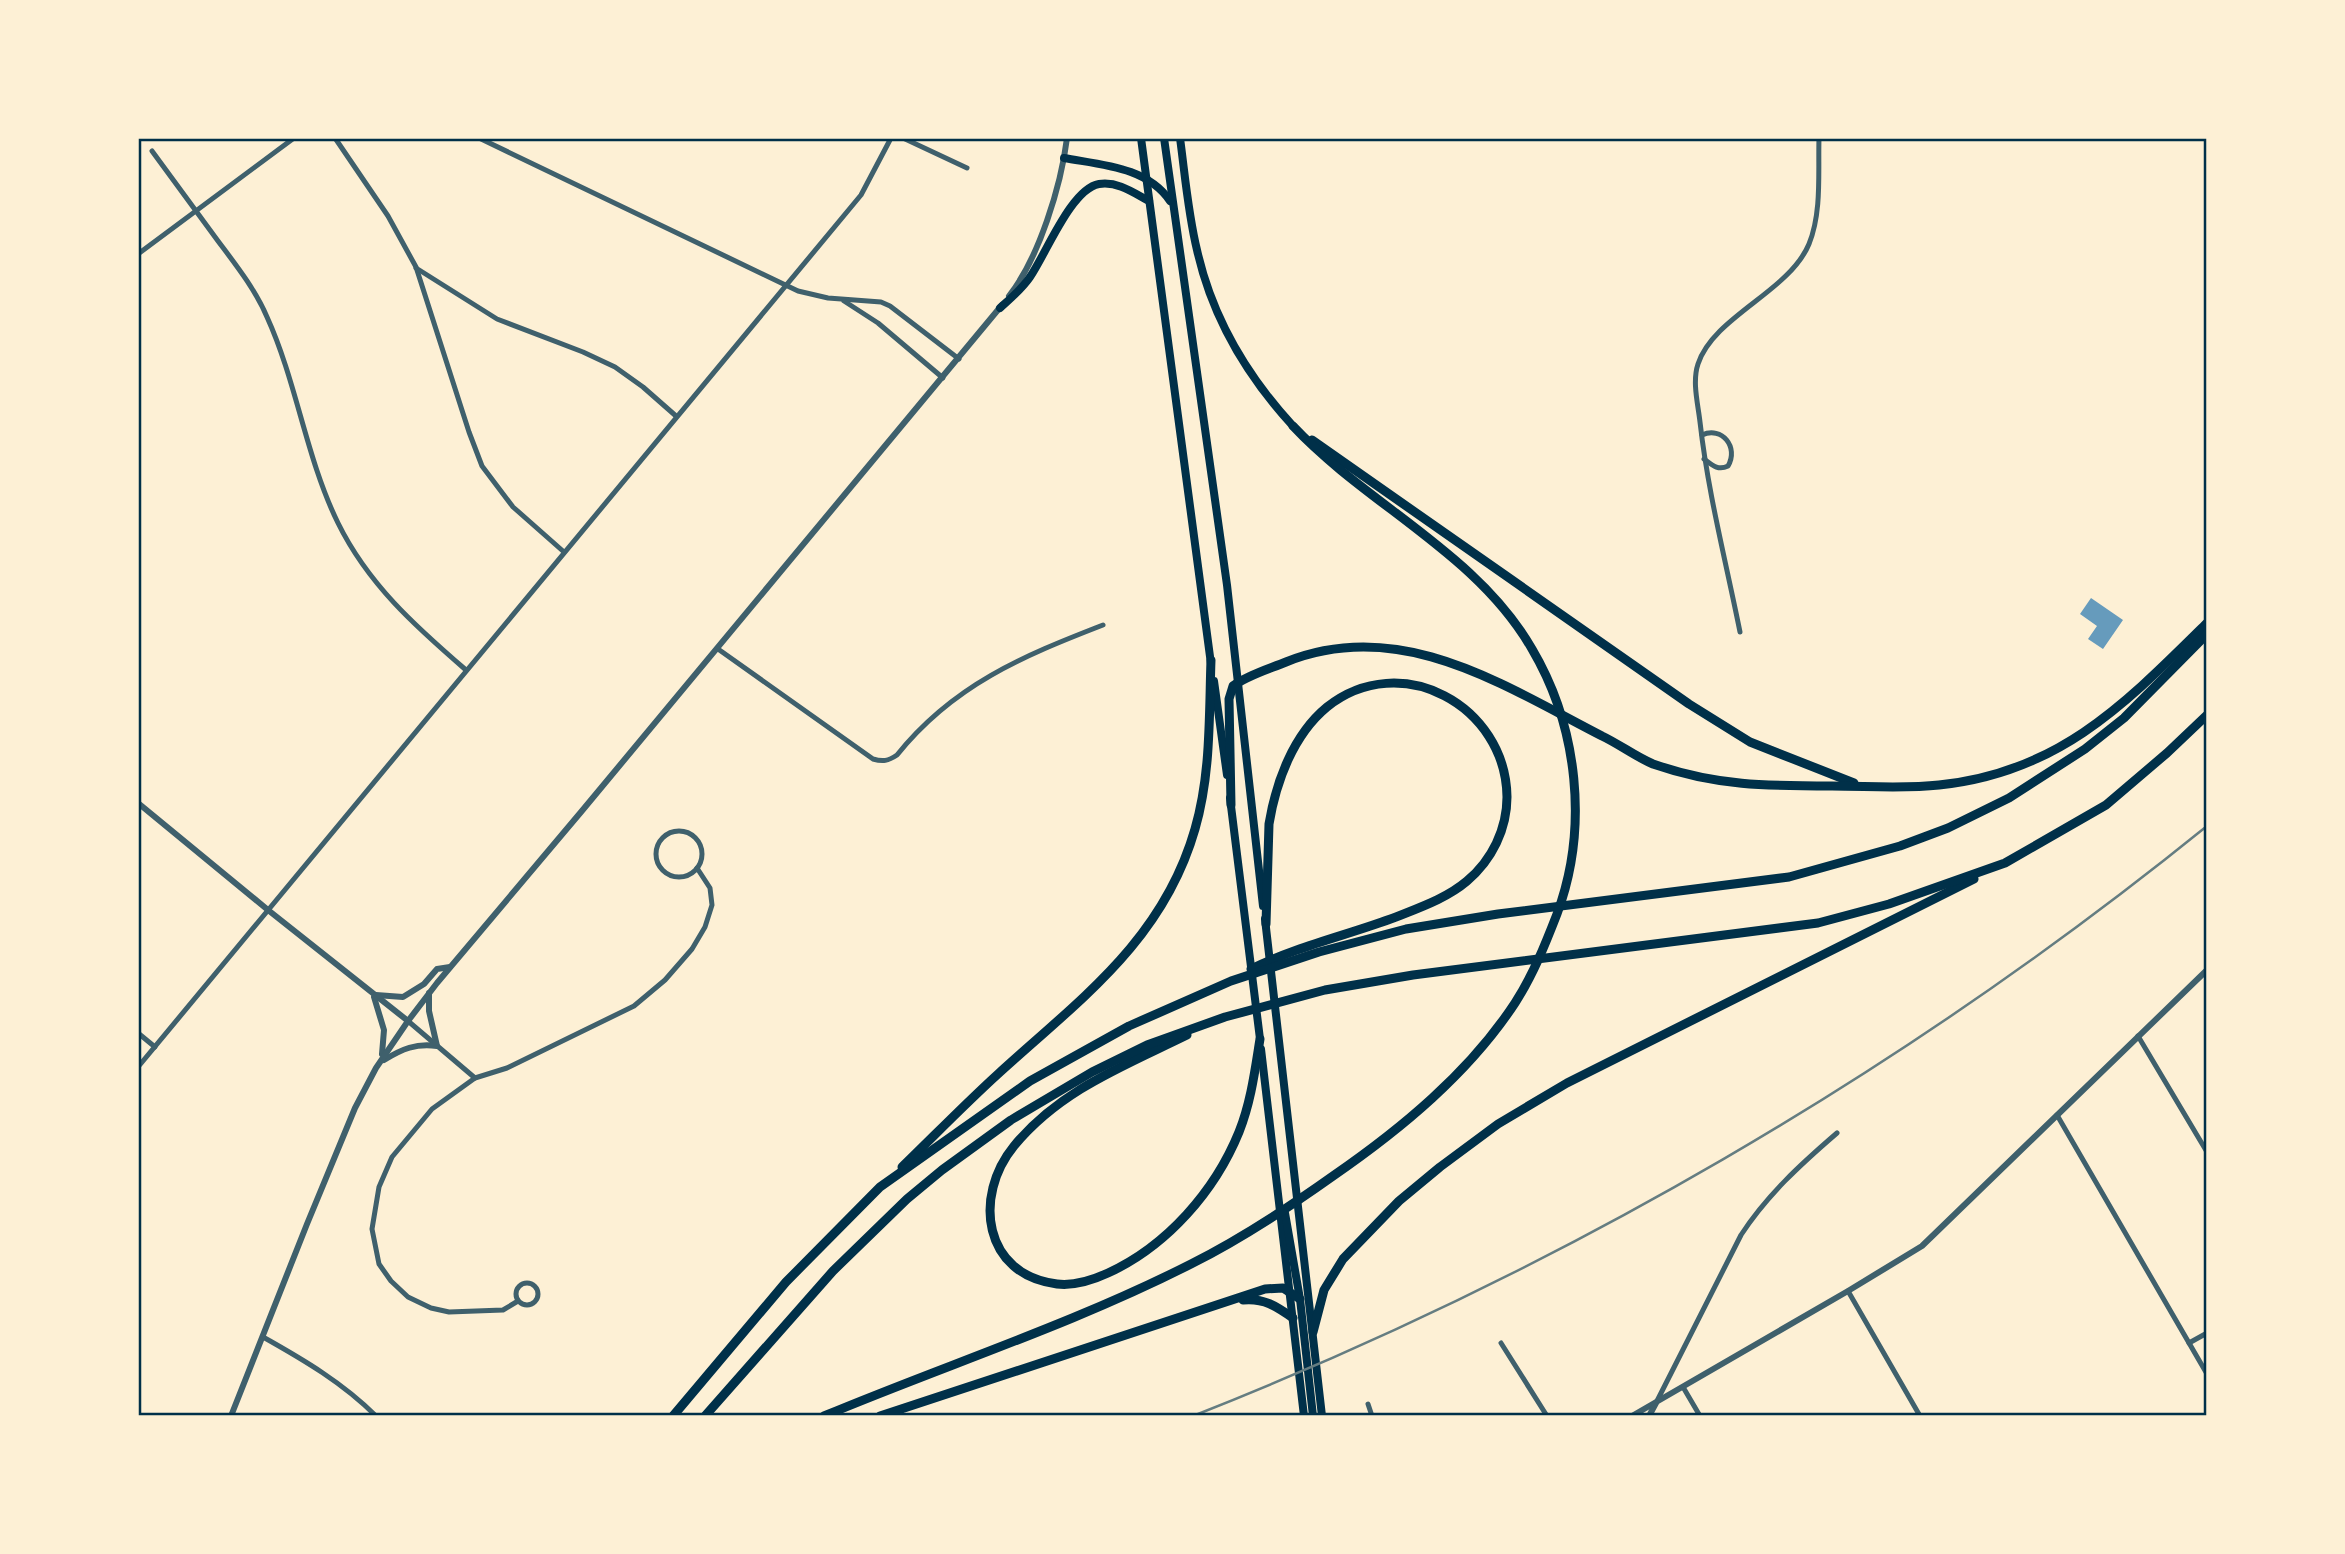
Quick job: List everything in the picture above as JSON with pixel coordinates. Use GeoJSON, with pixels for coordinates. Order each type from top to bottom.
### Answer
{"type":"FeatureCollection","features":[{"type":"Feature","properties":{"kind":"highway"},"geometry":{"type":"LineString","coordinates":[[824,1416],[1123,1296],[1190,1265],[1268,1220],[1377,1145],[1432,1098],[1483,1044],[1516,1001],[1536,966],[1549,936],[1569,874],[1574,837],[1575,795],[1565,731],[1556,702],[1533,650],[1503,608],[1456,561],[1339,471],[1293,426]]}},
{"type":"Feature","properties":{"kind":"highway"},"geometry":{"type":"LineString","coordinates":[[1293,426],[1689,704],[1750,742],[1862,786]]}},
{"type":"Feature","properties":{"kind":"highway"},"geometry":{"type":"LineString","coordinates":[[1231,805],[1230,691],[1237,682],[1304,655],[1335,647],[1416,652],[1473,671],[1650,763],[1694,776],[1742,785],[1938,785],[1987,777],[2034,761],[2088,730],[2130,698],[2207,623]]}},
{"type":"Feature","properties":{"kind":"highway"},"geometry":{"type":"LineString","coordinates":[[880,1187],[1030,1081],[1129,1026],[1231,981],[1285,962],[1406,929],[1510,912],[1788,877],[1900,846],[1948,828],[2009,798],[2076,755],[2124,718],[2207,634]]}},
{"type":"Feature","properties":{"kind":"highway"},"geometry":{"type":"LineString","coordinates":[[673,1416],[786,1282],[997,1074],[1056,1024],[1105,976],[1148,927],[1174,882],[1195,830],[1202,801],[1209,743],[1211,660]]}},
{"type":"Feature","properties":{"kind":"highway"},"geometry":{"type":"LineString","coordinates":[[1163,1011],[1280,955],[1436,901],[1468,880],[1485,862],[1497,842],[1506,814],[1507,800],[1500,757],[1489,734],[1475,717],[1460,704],[1441,694],[1426,688],[1396,684],[1348,694],[1317,717],[1294,748],[1272,808],[1269,824],[1266,924]]}},
{"type":"Feature","properties":{"kind":"highway"},"geometry":{"type":"LineString","coordinates":[[1313,1332],[1324,1290],[1343,1259],[1399,1201],[1498,1124],[1567,1083],[2006,863],[2106,805],[2207,715]]}},
{"type":"Feature","properties":{"kind":"highway"},"geometry":{"type":"LineString","coordinates":[[705,1416],[833,1271],[907,1199],[1011,1120],[1092,1072],[1147,1045],[1226,1017],[1288,999],[1367,982],[1818,923],[1889,904],[2006,863]]}},
{"type":"Feature","properties":{"kind":"highway"},"geometry":{"type":"LineString","coordinates":[[1226,1017],[1077,1090],[1015,1145],[1003,1161],[991,1194],[989,1209],[993,1233],[1007,1258],[1030,1276],[1059,1285],[1070,1284],[1099,1277],[1142,1254],[1159,1241],[1205,1192],[1229,1153],[1246,1112],[1260,1039]]}},
{"type":"Feature","properties":{"kind":"highway"},"geometry":{"type":"LineString","coordinates":[[880,1416],[1265,1289],[1283,1288],[1300,1299]]}},
{"type":"Feature","properties":{"kind":"highway"},"geometry":{"type":"LineString","coordinates":[[1214,1306],[1255,1299],[1273,1304],[1293,1318]]}},
{"type":"Feature","properties":{"kind":"main road"},"geometry":{"type":"LineString","coordinates":[[1141,138],[1231,805],[1304,1416]]}},
{"type":"Feature","properties":{"kind":"main road"},"geometry":{"type":"LineString","coordinates":[[1164,138],[1222,544],[1322,1416]]}},
{"type":"Feature","properties":{"kind":"main road"},"geometry":{"type":"LineString","coordinates":[[1180,138],[1192,228],[1207,286],[1238,353],[1262,390],[1293,426]]}},
{"type":"Feature","properties":{"kind":"main road"},"geometry":{"type":"LineString","coordinates":[[1064,158],[1131,172],[1146,178],[1157,185],[1172,203]]}},
{"type":"Feature","properties":{"kind":"main road"},"geometry":{"type":"LineString","coordinates":[[1000,307],[1027,282],[1075,201],[1086,189],[1102,184],[1114,185],[1149,201]]}},
{"type":"Feature","properties":{"kind":"main road"},"geometry":{"type":"LineString","coordinates":[[1275,1173],[1300,1299],[1313,1416]]}},
{"type":"Feature","properties":{"kind":"street"},"geometry":{"type":"LineString","coordinates":[[138,254],[294,138]]}},
{"type":"Feature","properties":{"kind":"street"},"geometry":{"type":"LineString","coordinates":[[335,138],[388,216],[416,268],[482,466],[513,507],[564,552]]}},
{"type":"Feature","properties":{"kind":"street"},"geometry":{"type":"LineString","coordinates":[[480,138],[785,285],[812,296],[881,302],[890,306],[959,359]]}},
{"type":"Feature","properties":{"kind":"street"},"geometry":{"type":"LineString","coordinates":[[138,1067],[861,195],[891,138]]}},
{"type":"Feature","properties":{"kind":"street"},"geometry":{"type":"LineString","coordinates":[[903,138],[967,168]]}},
{"type":"Feature","properties":{"kind":"street"},"geometry":{"type":"LineString","coordinates":[[231,1416],[334,1156],[355,1108],[380,1063],[408,1021],[450,967],[718,649],[1000,307],[1024,273],[1048,218],[1067,138]]}},
{"type":"Feature","properties":{"kind":"street"},"geometry":{"type":"LineString","coordinates":[[1740,632],[1704,458],[1696,377],[1702,354],[1725,327],[1790,271],[1810,243],[1816,214],[1819,138]]}},
{"type":"Feature","properties":{"kind":"street"},"geometry":{"type":"LineString","coordinates":[[152,152],[240,270],[267,315],[324,488],[345,537],[364,568],[389,600],[466,670]]}},
{"type":"Feature","properties":{"kind":"street"},"geometry":{"type":"LineString","coordinates":[[416,268],[496,319],[615,367],[676,416]]}},
{"type":"Feature","properties":{"kind":"street"},"geometry":{"type":"LineString","coordinates":[[841,300],[878,323],[943,378]]}},
{"type":"Feature","properties":{"kind":"street"},"geometry":{"type":"LineString","coordinates":[[1702,435],[1709,432],[1720,434],[1729,444],[1732,455],[1728,466],[1721,469],[1704,458]]}},
{"type":"Feature","properties":{"kind":"street"},"geometry":{"type":"LineString","coordinates":[[718,649],[873,759],[883,761],[897,755],[946,706],[1002,668],[1103,625]]}},
{"type":"Feature","properties":{"kind":"street"},"geometry":{"type":"LineString","coordinates":[[138,803],[475,1078]]}},
{"type":"Feature","properties":{"kind":"street"},"geometry":{"type":"LineString","coordinates":[[676,831],[694,836],[702,849],[697,868],[681,876],[666,872],[657,859],[660,840],[676,831]]}},
{"type":"Feature","properties":{"kind":"street"},"geometry":{"type":"LineString","coordinates":[[518,1301],[503,1310],[449,1312],[431,1308],[408,1297],[391,1282],[379,1264],[372,1229],[379,1187],[392,1157],[432,1109],[475,1078],[507,1068],[634,1006],[665,980],[692,949],[705,927],[712,905],[710,888],[697,868]]}},
{"type":"Feature","properties":{"kind":"street"},"geometry":{"type":"LineString","coordinates":[[374,995],[403,997],[424,984],[437,969],[450,967]]}},
{"type":"Feature","properties":{"kind":"street"},"geometry":{"type":"LineString","coordinates":[[1632,1416],[1848,1292],[1932,1238],[2207,970]]}},
{"type":"Feature","properties":{"kind":"street"},"geometry":{"type":"LineString","coordinates":[[429,993],[429,1012],[437,1046]]}},
{"type":"Feature","properties":{"kind":"street"},"geometry":{"type":"LineString","coordinates":[[374,995],[384,1030],[384,1048],[380,1063]]}},
{"type":"Feature","properties":{"kind":"street"},"geometry":{"type":"LineString","coordinates":[[138,1033],[155,1047]]}},
{"type":"Feature","properties":{"kind":"street"},"geometry":{"type":"LineString","coordinates":[[2138,1036],[2207,1152]]}},
{"type":"Feature","properties":{"kind":"street"},"geometry":{"type":"LineString","coordinates":[[380,1063],[407,1047],[423,1044],[437,1046]]}},
{"type":"Feature","properties":{"kind":"street"},"geometry":{"type":"LineString","coordinates":[[2057,1115],[2207,1374]]}},
{"type":"Feature","properties":{"kind":"street"},"geometry":{"type":"LineString","coordinates":[[1649,1416],[1750,1221],[1791,1173],[1837,1133]]}},
{"type":"Feature","properties":{"kind":"street"},"geometry":{"type":"LineString","coordinates":[[531,1283],[536,1287],[539,1295],[535,1302],[529,1305],[518,1301],[516,1293],[520,1285],[531,1283]]}},
{"type":"Feature","properties":{"kind":"street"},"geometry":{"type":"LineString","coordinates":[[1848,1292],[1920,1416]]}},
{"type":"Feature","properties":{"kind":"street"},"geometry":{"type":"LineString","coordinates":[[2189,1343],[2207,1333]]}},
{"type":"Feature","properties":{"kind":"street"},"geometry":{"type":"LineString","coordinates":[[263,1337],[352,1392],[376,1416]]}},
{"type":"Feature","properties":{"kind":"street"},"geometry":{"type":"LineString","coordinates":[[1500,1343],[1547,1416]]}},
{"type":"Feature","properties":{"kind":"street"},"geometry":{"type":"LineString","coordinates":[[1683,1387],[1700,1416]]}},
{"type":"Feature","properties":{"kind":"street"},"geometry":{"type":"LineString","coordinates":[[1368,1404],[1372,1416]]}},
{"type":"Feature","properties":{"kind":"water"},"geometry":{"type":"Polygon","coordinates":[[[2091,598],[2123,620],[2103,649],[2088,639],[2097,626],[2080,614],[2091,598]]]}},
{"type":"Feature","properties":{"kind":"railway"},"geometry":{"type":"LineString","coordinates":[[1193,1416],[1329,1359],[1463,1298],[1594,1231],[1722,1160],[1848,1083],[1971,1002],[2091,916],[2207,826]]}}]}
